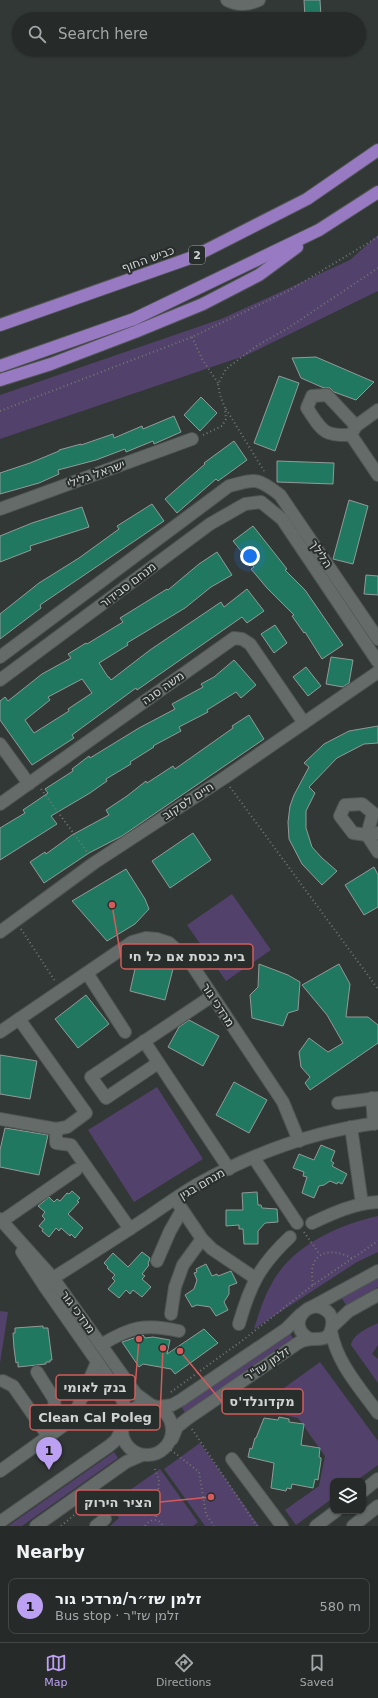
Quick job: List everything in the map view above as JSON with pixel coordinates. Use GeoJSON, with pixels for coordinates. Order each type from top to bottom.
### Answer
{"type":"FeatureCollection","features":[{"type":"Feature","properties":{"kind":"highway","name":"כביש החוף"},"geometry":{"type":"LineString","coordinates":[[0,325],[193,258],[307,199],[378,150]]}},
{"type":"Feature","properties":{"kind":"highway"},"geometry":{"type":"LineString","coordinates":[[0,380],[51,364],[203,304],[259,275],[319,230],[378,192]]}},
{"type":"Feature","properties":{"kind":"highway"},"geometry":{"type":"LineString","coordinates":[[0,366],[134,319],[319,230]]}},
{"type":"Feature","properties":{"kind":"highway"},"geometry":{"type":"LineString","coordinates":[[0,316],[118,285]]}},
{"type":"Feature","properties":{"kind":"street"},"geometry":{"type":"LineString","coordinates":[[227,0],[235,4],[251,4],[259,0]]}},
{"type":"Feature","properties":{"kind":"street"},"geometry":{"type":"LineString","coordinates":[[378,410],[353,431],[378,475]]}},
{"type":"Feature","properties":{"kind":"street","name":"ישראל גלילי"},"geometry":{"type":"LineString","coordinates":[[0,508],[192,439]]}},
{"type":"Feature","properties":{"kind":"street","name":"הלילך"},"geometry":{"type":"LineString","coordinates":[[254,480],[266,484],[280,495],[378,639]]}},
{"type":"Feature","properties":{"kind":"street","name":"מנחם סבידור"},"geometry":{"type":"LineString","coordinates":[[0,657],[229,486],[254,480]]}},
{"type":"Feature","properties":{"kind":"street","name":"הלילך"},"geometry":{"type":"LineString","coordinates":[[261,502],[282,519],[378,662]]}},
{"type":"Feature","properties":{"kind":"street","name":"מנחם סבידור"},"geometry":{"type":"LineString","coordinates":[[0,680],[210,524],[245,504],[261,502]]}},
{"type":"Feature","properties":{"kind":"street","name":"משה סנה"},"geometry":{"type":"LineString","coordinates":[[0,804],[234,638],[242,638],[250,644],[304,723]]}},
{"type":"Feature","properties":{"kind":"street","name":"חיים לסקוב"},"geometry":{"type":"LineString","coordinates":[[0,932],[94,862],[224,778],[378,672]]}},
{"type":"Feature","properties":{"kind":"street"},"geometry":{"type":"LineString","coordinates":[[0,744],[31,782]]}},
{"type":"Feature","properties":{"kind":"street"},"geometry":{"type":"LineString","coordinates":[[372,834],[378,852]]}},
{"type":"Feature","properties":{"kind":"street","name":"מרדכי גור"},"geometry":{"type":"LineString","coordinates":[[0,1032],[132,942],[146,938],[157,939],[169,943],[190,962],[283,1102],[299,1141]]}},
{"type":"Feature","properties":{"kind":"street"},"geometry":{"type":"LineString","coordinates":[[87,973],[125,1032]]}},
{"type":"Feature","properties":{"kind":"street"},"geometry":{"type":"LineString","coordinates":[[158,1063],[106,1098],[91,1077],[212,996]]}},
{"type":"Feature","properties":{"kind":"street"},"geometry":{"type":"LineString","coordinates":[[0,1119],[56,1129],[68,1127],[86,1113],[19,1019]]}},
{"type":"Feature","properties":{"kind":"street"},"geometry":{"type":"LineString","coordinates":[[144,1041],[229,1169]]}},
{"type":"Feature","properties":{"kind":"street"},"geometry":{"type":"LineString","coordinates":[[338,1103],[375,1098],[376,1124]]}},
{"type":"Feature","properties":{"kind":"street","name":"מנחם בגין"},"geometry":{"type":"LineString","coordinates":[[44,1287],[53,1278],[175,1199],[229,1169],[254,1158],[323,1133],[351,1127],[376,1124]]}},
{"type":"Feature","properties":{"kind":"street"},"geometry":{"type":"LineString","coordinates":[[351,1127],[362,1204]]}},
{"type":"Feature","properties":{"kind":"street"},"geometry":{"type":"LineString","coordinates":[[56,1129],[56,1143],[71,1145],[130,1229]]}},
{"type":"Feature","properties":{"kind":"street"},"geometry":{"type":"LineString","coordinates":[[254,1158],[297,1223]]}},
{"type":"Feature","properties":{"kind":"street"},"geometry":{"type":"LineString","coordinates":[[1,1220],[76,1170]]}},
{"type":"Feature","properties":{"kind":"street"},"geometry":{"type":"LineString","coordinates":[[175,1199],[202,1239],[212,1249],[256,1278]]}},
{"type":"Feature","properties":{"kind":"street"},"geometry":{"type":"LineString","coordinates":[[312,1223],[327,1215],[362,1204],[378,1202]]}},
{"type":"Feature","properties":{"kind":"street"},"geometry":{"type":"LineString","coordinates":[[157,1261],[170,1231],[182,1210]]}},
{"type":"Feature","properties":{"kind":"street","name":"מרדכי גור"},"geometry":{"type":"LineString","coordinates":[[1,1220],[53,1278],[136,1394],[155,1406]]}},
{"type":"Feature","properties":{"kind":"street","name":"מרדכי גור"},"geometry":{"type":"LineString","coordinates":[[1,1220],[44,1287],[119,1393],[125,1406],[126,1416]]}},
{"type":"Feature","properties":{"kind":"street"},"geometry":{"type":"LineString","coordinates":[[239,1324],[246,1299],[263,1265],[290,1237]]}},
{"type":"Feature","properties":{"kind":"street"},"geometry":{"type":"LineString","coordinates":[[171,1314],[174,1288],[183,1265],[202,1239]]}},
{"type":"Feature","properties":{"kind":"street","name":"זלמן שז\"ר"},"geometry":{"type":"LineString","coordinates":[[155,1406],[172,1405],[181,1400],[286,1329],[307,1310],[378,1271]]}},
{"type":"Feature","properties":{"kind":"street"},"geometry":{"type":"LineString","coordinates":[[313,1340],[325,1337],[349,1311],[378,1295]]}},
{"type":"Feature","properties":{"kind":"street"},"geometry":{"type":"LineString","coordinates":[[344,1365],[329,1350],[301,1332],[299,1320],[307,1310],[318,1307],[327,1311],[332,1318],[331,1329],[336,1352],[378,1413]]}},
{"type":"Feature","properties":{"kind":"street"},"geometry":{"type":"LineString","coordinates":[[101,1345],[131,1329],[146,1327],[178,1331]]}},
{"type":"Feature","properties":{"kind":"street","name":"זלמן שז\"ר"},"geometry":{"type":"LineString","coordinates":[[172,1445],[177,1427],[187,1419],[298,1343],[313,1340]]}},
{"type":"Feature","properties":{"kind":"street"},"geometry":{"type":"LineString","coordinates":[[0,1471],[67,1423],[76,1411],[97,1362]]}},
{"type":"Feature","properties":{"kind":"street"},"geometry":{"type":"LineString","coordinates":[[38,1372],[54,1399],[55,1410],[39,1423]]}},
{"type":"Feature","properties":{"kind":"street"},"geometry":{"type":"LineString","coordinates":[[2,1381],[12,1386],[48,1436]]}},
{"type":"Feature","properties":{"kind":"street"},"geometry":{"type":"LineString","coordinates":[[82,1398],[89,1391],[100,1390],[119,1393]]}},
{"type":"Feature","properties":{"kind":"street"},"geometry":{"type":"LineString","coordinates":[[0,1522],[109,1446],[116,1440],[122,1429],[126,1416],[136,1407],[155,1406],[166,1413],[172,1422],[172,1445],[151,1455],[142,1455],[134,1452],[127,1446],[123,1438],[122,1429]]}},
{"type":"Feature","properties":{"kind":"street"},"geometry":{"type":"LineString","coordinates":[[36,1526],[126,1462],[142,1455]]}},
{"type":"Feature","properties":{"kind":"street"},"geometry":{"type":"LineString","coordinates":[[232,1459],[282,1526]]}},
{"type":"Feature","properties":{"kind":"street"},"geometry":{"type":"LineString","coordinates":[[366,1489],[378,1479]]}},
{"type":"Feature","properties":{"kind":"street"},"geometry":{"type":"LineString","coordinates":[[353,1526],[378,1506]]}},
{"type":"Feature","properties":{"kind":"street"},"geometry":{"type":"LineString","coordinates":[[316,1526],[332,1514]]}},
{"type":"Feature","properties":{"kind":"path"},"geometry":{"type":"LineString","coordinates":[[0,411],[192,337],[288,291],[378,238]]}},
{"type":"Feature","properties":{"kind":"path"},"geometry":{"type":"LineString","coordinates":[[218,384],[226,369],[255,346],[288,328],[378,268]]}},
{"type":"Feature","properties":{"kind":"path"},"geometry":{"type":"LineString","coordinates":[[192,337],[202,359],[218,384],[225,408],[264,471],[254,480]]}},
{"type":"Feature","properties":{"kind":"path"},"geometry":{"type":"LineString","coordinates":[[192,439],[212,432],[222,426],[226,419],[225,408]]}},
{"type":"Feature","properties":{"kind":"path"},"geometry":{"type":"LineString","coordinates":[[224,778],[378,990]]}},
{"type":"Feature","properties":{"kind":"path"},"geometry":{"type":"LineString","coordinates":[[31,782],[94,862]]}},
{"type":"Feature","properties":{"kind":"path"},"geometry":{"type":"LineString","coordinates":[[16,921],[61,990]]}},
{"type":"Feature","properties":{"kind":"path"},"geometry":{"type":"LineString","coordinates":[[297,1223],[320,1255]]}},
{"type":"Feature","properties":{"kind":"path"},"geometry":{"type":"LineString","coordinates":[[166,1395],[243,1340],[313,1285],[378,1241]]}},
{"type":"Feature","properties":{"kind":"path"},"geometry":{"type":"LineString","coordinates":[[313,1285],[312,1272],[314,1262],[320,1255],[336,1252],[346,1254],[353,1259]]}},
{"type":"Feature","properties":{"kind":"path"},"geometry":{"type":"LineString","coordinates":[[194,1434],[258,1526]]}},
{"type":"Feature","properties":{"kind":"path"},"geometry":{"type":"LineString","coordinates":[[172,1445],[199,1472],[206,1514],[214,1526]]}},
{"type":"Feature","properties":{"kind":"path"},"geometry":{"type":"LineString","coordinates":[[155,1469],[159,1480],[156,1520]]}},
{"type":"Feature","properties":{"kind":"path"},"geometry":{"type":"LineString","coordinates":[[145,1526],[149,1521],[156,1520],[162,1523],[163,1526]]}},
{"type":"Feature","properties":{"kind":"shaded area"},"geometry":{"type":"Polygon","coordinates":[[[378,235],[378,291],[247,355],[0,439],[0,395],[221,319],[350,260],[378,235]]]}},
{"type":"Feature","properties":{"kind":"shaded area"},"geometry":{"type":"Polygon","coordinates":[[[232,894],[271,950],[226,981],[187,925],[232,894]]]}},
{"type":"Feature","properties":{"kind":"shaded area"},"geometry":{"type":"Polygon","coordinates":[[[157,1087],[203,1159],[134,1202],[88,1130],[157,1087]]]}},
{"type":"Feature","properties":{"kind":"shaded area"},"geometry":{"type":"Polygon","coordinates":[[[378,1216],[378,1252],[357,1262],[254,1329],[262,1305],[272,1283],[281,1270],[304,1247],[332,1231],[378,1216]]]}},
{"type":"Feature","properties":{"kind":"shaded area"},"geometry":{"type":"Polygon","coordinates":[[[378,1277],[378,1287],[346,1305],[341,1297],[378,1277]]]}},
{"type":"Feature","properties":{"kind":"shaded area"},"geometry":{"type":"Polygon","coordinates":[[[0,1311],[8,1312],[0,1363],[0,1311]]]}},
{"type":"Feature","properties":{"kind":"shaded area"},"geometry":{"type":"Polygon","coordinates":[[[378,1323],[378,1345],[372,1354],[378,1359],[378,1383],[351,1345],[352,1341],[358,1335],[378,1323]]]}},
{"type":"Feature","properties":{"kind":"shaded area"},"geometry":{"type":"Polygon","coordinates":[[[289,1333],[294,1339],[185,1413],[181,1406],[289,1333]]]}},
{"type":"Feature","properties":{"kind":"shaded area"},"geometry":{"type":"Polygon","coordinates":[[[320,1362],[378,1441],[378,1465],[360,1478],[330,1478],[330,1500],[296,1525],[285,1510],[319,1486],[325,1456],[298,1418],[255,1409],[320,1362]]]}},
{"type":"Feature","properties":{"kind":"shaded area"},"geometry":{"type":"Polygon","coordinates":[[[200,1443],[259,1526],[205,1526],[164,1469],[200,1443]]]}},
{"type":"Feature","properties":{"kind":"shaded area"},"geometry":{"type":"Polygon","coordinates":[[[114,1452],[118,1458],[22,1526],[8,1526],[114,1452]]]}},
{"type":"Feature","properties":{"kind":"shaded area"},"geometry":{"type":"Polygon","coordinates":[[[160,1469],[198,1522],[193,1526],[110,1526],[119,1518],[110,1504],[160,1469]]]}},
{"type":"Feature","properties":{"kind":"building"},"geometry":{"type":"Polygon","coordinates":[[[304,0],[320,0],[321,12],[305,12],[304,0]]]}},
{"type":"Feature","properties":{"kind":"building"},"geometry":{"type":"Polygon","coordinates":[[[316,357],[374,382],[356,400],[334,392],[330,388],[324,388],[301,378],[292,358],[316,357]]]}},
{"type":"Feature","properties":{"kind":"building"},"geometry":{"type":"Polygon","coordinates":[[[279,376],[299,383],[275,451],[254,443],[279,376]]]}},
{"type":"Feature","properties":{"kind":"building"},"geometry":{"type":"Polygon","coordinates":[[[201,397],[217,413],[200,431],[184,415],[201,397]]]}},
{"type":"Feature","properties":{"kind":"building"},"geometry":{"type":"Polygon","coordinates":[[[174,416],[181,432],[154,444],[153,441],[126,452],[125,449],[96,460],[58,470],[59,474],[39,483],[0,494],[0,473],[30,463],[59,450],[81,445],[113,434],[114,438],[142,426],[143,429],[174,416]]]}},
{"type":"Feature","properties":{"kind":"building"},"geometry":{"type":"Polygon","coordinates":[[[234,441],[247,460],[218,481],[216,479],[177,513],[165,499],[205,464],[204,463],[234,441]]]}},
{"type":"Feature","properties":{"kind":"building"},"geometry":{"type":"Polygon","coordinates":[[[277,461],[334,463],[333,484],[277,482],[277,461]]]}},
{"type":"Feature","properties":{"kind":"building"},"geometry":{"type":"Polygon","coordinates":[[[349,500],[368,506],[353,564],[333,559],[349,500]]]}},
{"type":"Feature","properties":{"kind":"building"},"geometry":{"type":"Polygon","coordinates":[[[152,504],[164,521],[40,605],[41,608],[0,639],[0,614],[39,583],[79,558],[119,529],[117,526],[152,504]]]}},
{"type":"Feature","properties":{"kind":"building"},"geometry":{"type":"Polygon","coordinates":[[[82,507],[89,527],[30,546],[31,550],[0,562],[0,536],[32,523],[82,507]]]}},
{"type":"Feature","properties":{"kind":"building"},"geometry":{"type":"Polygon","coordinates":[[[253,526],[287,569],[285,570],[305,590],[343,645],[322,659],[305,632],[304,633],[292,616],[294,615],[267,588],[251,569],[254,567],[233,541],[253,526]]]}},
{"type":"Feature","properties":{"kind":"building"},"geometry":{"type":"Polygon","coordinates":[[[217,552],[232,575],[211,587],[185,608],[127,643],[128,645],[99,663],[111,680],[150,650],[221,602],[224,607],[247,589],[264,611],[247,623],[242,617],[137,690],[136,688],[72,735],[74,738],[32,765],[0,720],[0,701],[5,697],[8,701],[42,674],[71,658],[68,654],[123,622],[120,618],[167,589],[168,590],[199,564],[217,552]],[[82,679],[48,697],[50,700],[25,720],[34,733],[69,711],[68,709],[92,693],[82,679]]]}},
{"type":"Feature","properties":{"kind":"building"},"geometry":{"type":"Polygon","coordinates":[[[366,575],[378,576],[378,595],[364,594],[366,575]]]}},
{"type":"Feature","properties":{"kind":"building"},"geometry":{"type":"Polygon","coordinates":[[[275,625],[287,643],[274,653],[261,634],[275,625]]]}},
{"type":"Feature","properties":{"kind":"building"},"geometry":{"type":"Polygon","coordinates":[[[331,657],[353,660],[349,683],[343,687],[326,684],[331,657]]]}},
{"type":"Feature","properties":{"kind":"building"},"geometry":{"type":"Polygon","coordinates":[[[234,660],[256,685],[241,698],[236,692],[207,710],[208,712],[179,727],[181,731],[153,746],[154,747],[130,762],[131,764],[106,779],[107,781],[90,793],[51,816],[57,824],[0,860],[0,828],[25,813],[23,810],[48,793],[45,789],[73,771],[72,769],[89,756],[90,758],[139,728],[175,709],[172,704],[203,687],[201,684],[214,677],[234,660]]]}},
{"type":"Feature","properties":{"kind":"building"},"geometry":{"type":"Polygon","coordinates":[[[306,667],[321,686],[308,696],[293,677],[306,667]]]}},
{"type":"Feature","properties":{"kind":"building"},"geometry":{"type":"Polygon","coordinates":[[[249,715],[264,739],[122,836],[89,853],[44,883],[30,862],[45,852],[46,854],[72,835],[109,815],[106,810],[146,781],[147,783],[173,766],[175,769],[249,715]]]}},
{"type":"Feature","properties":{"kind":"building"},"geometry":{"type":"Polygon","coordinates":[[[378,726],[378,743],[364,744],[337,758],[309,787],[315,793],[306,811],[306,828],[312,847],[337,871],[322,885],[302,864],[289,839],[288,822],[290,806],[294,795],[309,767],[304,763],[324,744],[349,731],[378,726]]]}},
{"type":"Feature","properties":{"kind":"building"},"geometry":{"type":"Polygon","coordinates":[[[193,833],[211,860],[170,888],[152,861],[193,833]]]}},
{"type":"Feature","properties":{"kind":"building"},"geometry":{"type":"Polygon","coordinates":[[[374,867],[378,875],[378,907],[364,915],[345,885],[374,867]]]}},
{"type":"Feature","properties":{"kind":"building"},"geometry":{"type":"Polygon","coordinates":[[[126,869],[145,899],[149,909],[135,924],[107,941],[72,901],[126,869]]]}},
{"type":"Feature","properties":{"kind":"building"},"geometry":{"type":"Polygon","coordinates":[[[137,960],[173,969],[165,1000],[130,991],[137,960]]]}},
{"type":"Feature","properties":{"kind":"building"},"geometry":{"type":"Polygon","coordinates":[[[259,964],[288,975],[300,982],[298,1010],[288,1013],[283,1026],[252,1018],[250,995],[258,987],[259,964]]]}},
{"type":"Feature","properties":{"kind":"building"},"geometry":{"type":"Polygon","coordinates":[[[339,964],[350,984],[346,1017],[368,1017],[378,1025],[378,1043],[310,1090],[305,1083],[310,1077],[301,1067],[299,1052],[309,1038],[328,1052],[343,1043],[327,1015],[302,985],[339,964]]]}},
{"type":"Feature","properties":{"kind":"building"},"geometry":{"type":"Polygon","coordinates":[[[86,995],[109,1024],[78,1048],[55,1019],[86,995]]]}},
{"type":"Feature","properties":{"kind":"building"},"geometry":{"type":"Polygon","coordinates":[[[189,1020],[219,1036],[203,1066],[168,1047],[179,1027],[189,1020]]]}},
{"type":"Feature","properties":{"kind":"building"},"geometry":{"type":"Polygon","coordinates":[[[0,1055],[37,1061],[30,1099],[0,1094],[0,1055]]]}},
{"type":"Feature","properties":{"kind":"building"},"geometry":{"type":"Polygon","coordinates":[[[234,1082],[267,1100],[249,1133],[216,1115],[234,1082]]]}},
{"type":"Feature","properties":{"kind":"building"},"geometry":{"type":"Polygon","coordinates":[[[5,1128],[48,1135],[39,1175],[0,1167],[0,1150],[5,1128]]]}},
{"type":"Feature","properties":{"kind":"building"},"geometry":{"type":"Polygon","coordinates":[[[321,1145],[335,1151],[331,1161],[334,1163],[332,1166],[347,1174],[342,1184],[338,1182],[337,1184],[330,1181],[319,1186],[314,1198],[302,1193],[307,1177],[303,1176],[304,1172],[293,1168],[299,1154],[314,1160],[321,1145]]]}},
{"type":"Feature","properties":{"kind":"building"},"geometry":{"type":"Polygon","coordinates":[[[72,1191],[80,1198],[77,1201],[79,1202],[68,1214],[83,1228],[75,1238],[71,1234],[70,1236],[61,1228],[59,1231],[56,1228],[49,1237],[39,1226],[45,1219],[42,1216],[45,1212],[38,1206],[49,1197],[54,1202],[57,1199],[60,1201],[67,1193],[69,1194],[72,1191]]]}},
{"type":"Feature","properties":{"kind":"building"},"geometry":{"type":"Polygon","coordinates":[[[257,1192],[258,1205],[261,1205],[262,1208],[277,1209],[278,1222],[265,1223],[258,1231],[258,1244],[244,1244],[243,1229],[239,1229],[239,1225],[226,1226],[226,1210],[243,1210],[242,1193],[257,1192]]]}},
{"type":"Feature","properties":{"kind":"building"},"geometry":{"type":"Polygon","coordinates":[[[142,1252],[150,1258],[149,1265],[142,1274],[145,1276],[142,1279],[151,1287],[142,1297],[133,1290],[130,1294],[126,1290],[119,1298],[108,1289],[115,1281],[112,1278],[115,1275],[104,1263],[113,1253],[128,1267],[142,1252]]]}},
{"type":"Feature","properties":{"kind":"building"},"geometry":{"type":"Polygon","coordinates":[[[206,1264],[212,1276],[217,1274],[218,1276],[231,1271],[237,1283],[229,1286],[229,1294],[224,1302],[228,1310],[216,1316],[210,1307],[197,1305],[192,1307],[185,1295],[194,1289],[197,1280],[194,1273],[197,1272],[196,1269],[206,1264]]]}},
{"type":"Feature","properties":{"kind":"building"},"geometry":{"type":"Polygon","coordinates":[[[43,1326],[43,1328],[48,1328],[52,1360],[50,1360],[50,1362],[46,1362],[46,1364],[18,1367],[14,1348],[13,1333],[15,1333],[15,1328],[43,1326]]]}},
{"type":"Feature","properties":{"kind":"building"},"geometry":{"type":"Polygon","coordinates":[[[204,1329],[218,1343],[175,1374],[171,1369],[143,1364],[139,1367],[122,1342],[143,1335],[145,1338],[153,1337],[170,1340],[167,1354],[204,1329]]]}},
{"type":"Feature","properties":{"kind":"building"},"geometry":{"type":"Polygon","coordinates":[[[279,1417],[289,1419],[289,1422],[304,1424],[301,1445],[320,1448],[319,1457],[321,1460],[318,1480],[315,1479],[313,1488],[292,1484],[291,1489],[287,1488],[286,1491],[271,1488],[274,1463],[248,1457],[250,1448],[252,1449],[264,1418],[278,1420],[279,1417]]]}},
{"type":"Feature","properties":{"kind":"place","name":"בית כנסת אם כל חי"},"geometry":{"type":"Point","coordinates":[112,905]}},
{"type":"Feature","properties":{"kind":"place","name":"בנק לאומי"},"geometry":{"type":"Point","coordinates":[139,1339]}},
{"type":"Feature","properties":{"kind":"place","name":"Clean Cal Poleg"},"geometry":{"type":"Point","coordinates":[163,1348]}},
{"type":"Feature","properties":{"kind":"place","name":"מקדונלד'ס"},"geometry":{"type":"Point","coordinates":[180,1351]}},
{"type":"Feature","properties":{"kind":"place","name":"זלמן שז״ר/מרדכי גור"},"geometry":{"type":"Point","coordinates":[49,1470]}},
{"type":"Feature","properties":{"kind":"place","name":"הציר הירוק"},"geometry":{"type":"Point","coordinates":[211,1497]}}]}
